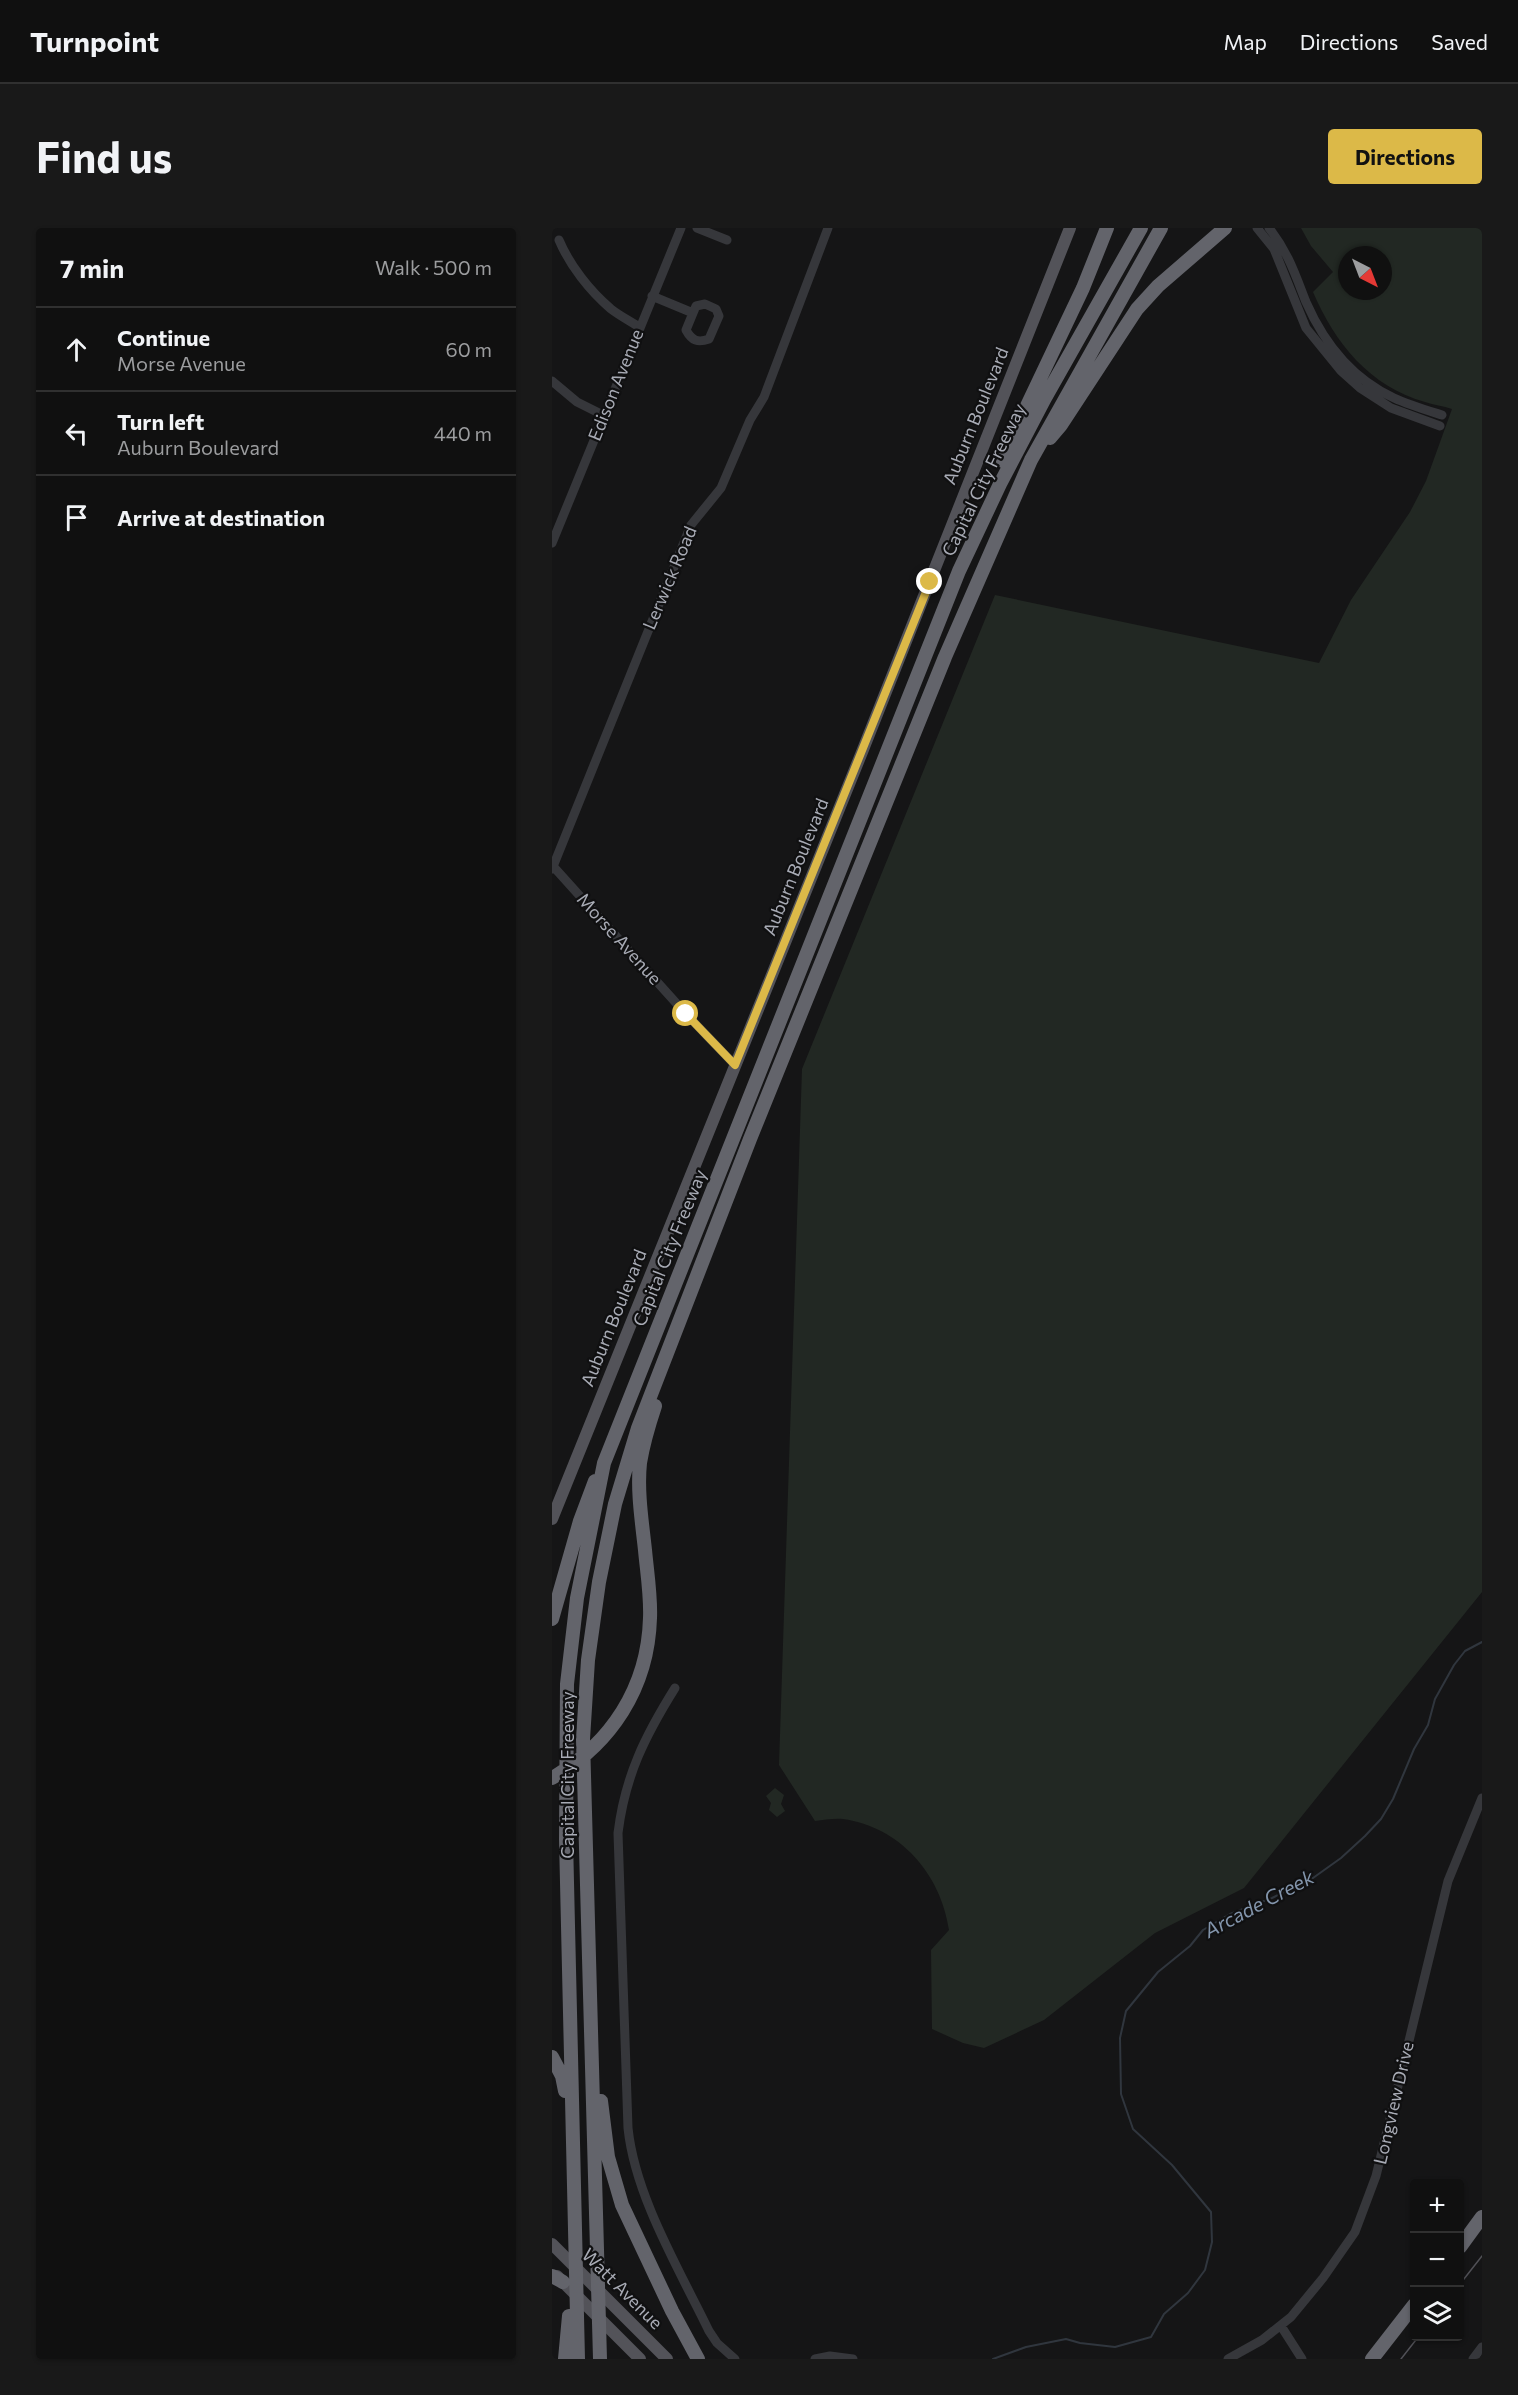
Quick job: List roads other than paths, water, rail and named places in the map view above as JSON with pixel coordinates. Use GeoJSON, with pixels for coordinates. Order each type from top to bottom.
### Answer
{"type":"FeatureCollection","features":[{"type":"Feature","properties":{"kind":"highway"},"geometry":{"type":"LineString","coordinates":[[958,572],[1017,427],[1083,288],[1107,228]]}},
{"type":"Feature","properties":{"kind":"highway","name":"Capital City Freeway"},"geometry":{"type":"LineString","coordinates":[[578,2359],[570,2254],[572,2120],[566,1798],[567,1684],[577,1598],[604,1463],[958,572],[1044,398],[1141,228]]}},
{"type":"Feature","properties":{"kind":"highway","name":"Capital City Freeway"},"geometry":{"type":"LineString","coordinates":[[600,2359],[583,1739],[588,1660],[599,1582],[615,1504],[638,1428],[684,1309],[945,657],[1031,460],[1161,228]]}},
{"type":"Feature","properties":{"kind":"highway"},"geometry":{"type":"LineString","coordinates":[[1031,460],[1061,425],[1137,309],[1158,286],[1225,228]]}},
{"type":"Feature","properties":{"kind":"highway"},"geometry":{"type":"LineString","coordinates":[[552,1778],[569,1768],[596,1746],[626,1707],[639,1679],[647,1648],[650,1617],[640,1503],[640,1464],[684,1309]]}},
{"type":"Feature","properties":{"kind":"highway"},"geometry":{"type":"LineString","coordinates":[[552,1619],[587,1499],[604,1463]]}},
{"type":"Feature","properties":{"kind":"highway"},"geometry":{"type":"LineString","coordinates":[[591,2027],[608,2157],[618,2194],[672,2311],[698,2359]]}},
{"type":"Feature","properties":{"kind":"highway"},"geometry":{"type":"LineString","coordinates":[[552,2058],[562,2076],[572,2120]]}},
{"type":"Feature","properties":{"kind":"highway"},"geometry":{"type":"LineString","coordinates":[[1464,2242],[1482,2217]]}},
{"type":"Feature","properties":{"kind":"highway"},"geometry":{"type":"LineString","coordinates":[[565,2359],[570,2254]]}},
{"type":"Feature","properties":{"kind":"highway"},"geometry":{"type":"LineString","coordinates":[[1372,2359],[1410,2309]]}},
{"type":"Feature","properties":{"kind":"highway"},"geometry":{"type":"LineString","coordinates":[[1365,2359],[1382,2346]]}},
{"type":"Feature","properties":{"kind":"main road","name":"Auburn Boulevard"},"geometry":{"type":"LineString","coordinates":[[552,1519],[1070,228]]}},
{"type":"Feature","properties":{"kind":"main road","name":"Watt Avenue"},"geometry":{"type":"LineString","coordinates":[[552,2244],[570,2254],[609,2301],[667,2359]]}},
{"type":"Feature","properties":{"kind":"main road","name":"Watt Avenue"},"geometry":{"type":"LineString","coordinates":[[552,2271],[557,2279],[640,2359]]}},
{"type":"Feature","properties":{"kind":"street","name":"Edison Avenue"},"geometry":{"type":"LineString","coordinates":[[552,543],[681,228]]}},
{"type":"Feature","properties":{"kind":"street"},"geometry":{"type":"LineString","coordinates":[[697,228],[727,240]]}},
{"type":"Feature","properties":{"kind":"street","name":"Lerwick Road"},"geometry":{"type":"LineString","coordinates":[[552,867],[691,525],[724,482],[750,420],[764,397],[828,228]]}},
{"type":"Feature","properties":{"kind":"street"},"geometry":{"type":"LineString","coordinates":[[1257,228],[1274,249],[1306,328],[1341,371],[1360,388],[1391,408],[1435,424],[1438,414],[1395,399],[1366,382],[1322,335],[1284,247],[1269,228]]}},
{"type":"Feature","properties":{"kind":"street"},"geometry":{"type":"LineString","coordinates":[[560,240],[565,253],[579,275],[609,308],[639,327]]}},
{"type":"Feature","properties":{"kind":"street"},"geometry":{"type":"LineString","coordinates":[[652,296],[693,313]]}},
{"type":"Feature","properties":{"kind":"street"},"geometry":{"type":"LineString","coordinates":[[552,381],[577,402],[603,415]]}},
{"type":"Feature","properties":{"kind":"street","name":"Morse Avenue"},"geometry":{"type":"LineString","coordinates":[[552,867],[735,1065]]}},
{"type":"Feature","properties":{"kind":"street"},"geometry":{"type":"LineString","coordinates":[[675,1688],[636,1759],[624,1797],[618,1833],[629,2135],[640,2184],[679,2268],[712,2336],[726,2353],[735,2359]]}},
{"type":"Feature","properties":{"kind":"street","name":"Longview Drive"},"geometry":{"type":"LineString","coordinates":[[1228,2359],[1281,2326],[1304,2302],[1350,2240],[1371,2193],[1440,1908],[1457,1854],[1482,1798]]}},
{"type":"Feature","properties":{"kind":"street"},"geometry":{"type":"LineString","coordinates":[[1281,2326],[1302,2359]]}},
{"type":"Feature","properties":{"kind":"street"},"geometry":{"type":"LineString","coordinates":[[1473,2359],[1482,2347]]}},
{"type":"Feature","properties":{"kind":"street"},"geometry":{"type":"LineString","coordinates":[[815,2359],[830,2356],[853,2359]]}},
{"type":"Feature","properties":{"kind":"waterway","name":"Arcade Creek"},"geometry":{"type":"LineString","coordinates":[[993,2359],[1026,2347],[1066,2339],[1115,2347],[1151,2337],[1164,2314],[1188,2293],[1205,2270],[1212,2242],[1211,2212],[1172,2165],[1133,2129],[1121,2094],[1120,2038],[1126,2011],[1158,1972],[1190,1946],[1203,1930],[1230,1914],[1272,1898],[1313,1878],[1341,1858],[1365,1836],[1381,1819],[1393,1799],[1414,1749],[1428,1725],[1435,1699],[1454,1665],[1465,1651],[1482,1642]]}},
{"type":"Feature","properties":{"kind":"tram line"},"geometry":{"type":"LineString","coordinates":[[1464,2279],[1482,2256]]}},
{"type":"Feature","properties":{"kind":"tram line"},"geometry":{"type":"LineString","coordinates":[[1401,2359],[1415,2341]]}}]}
